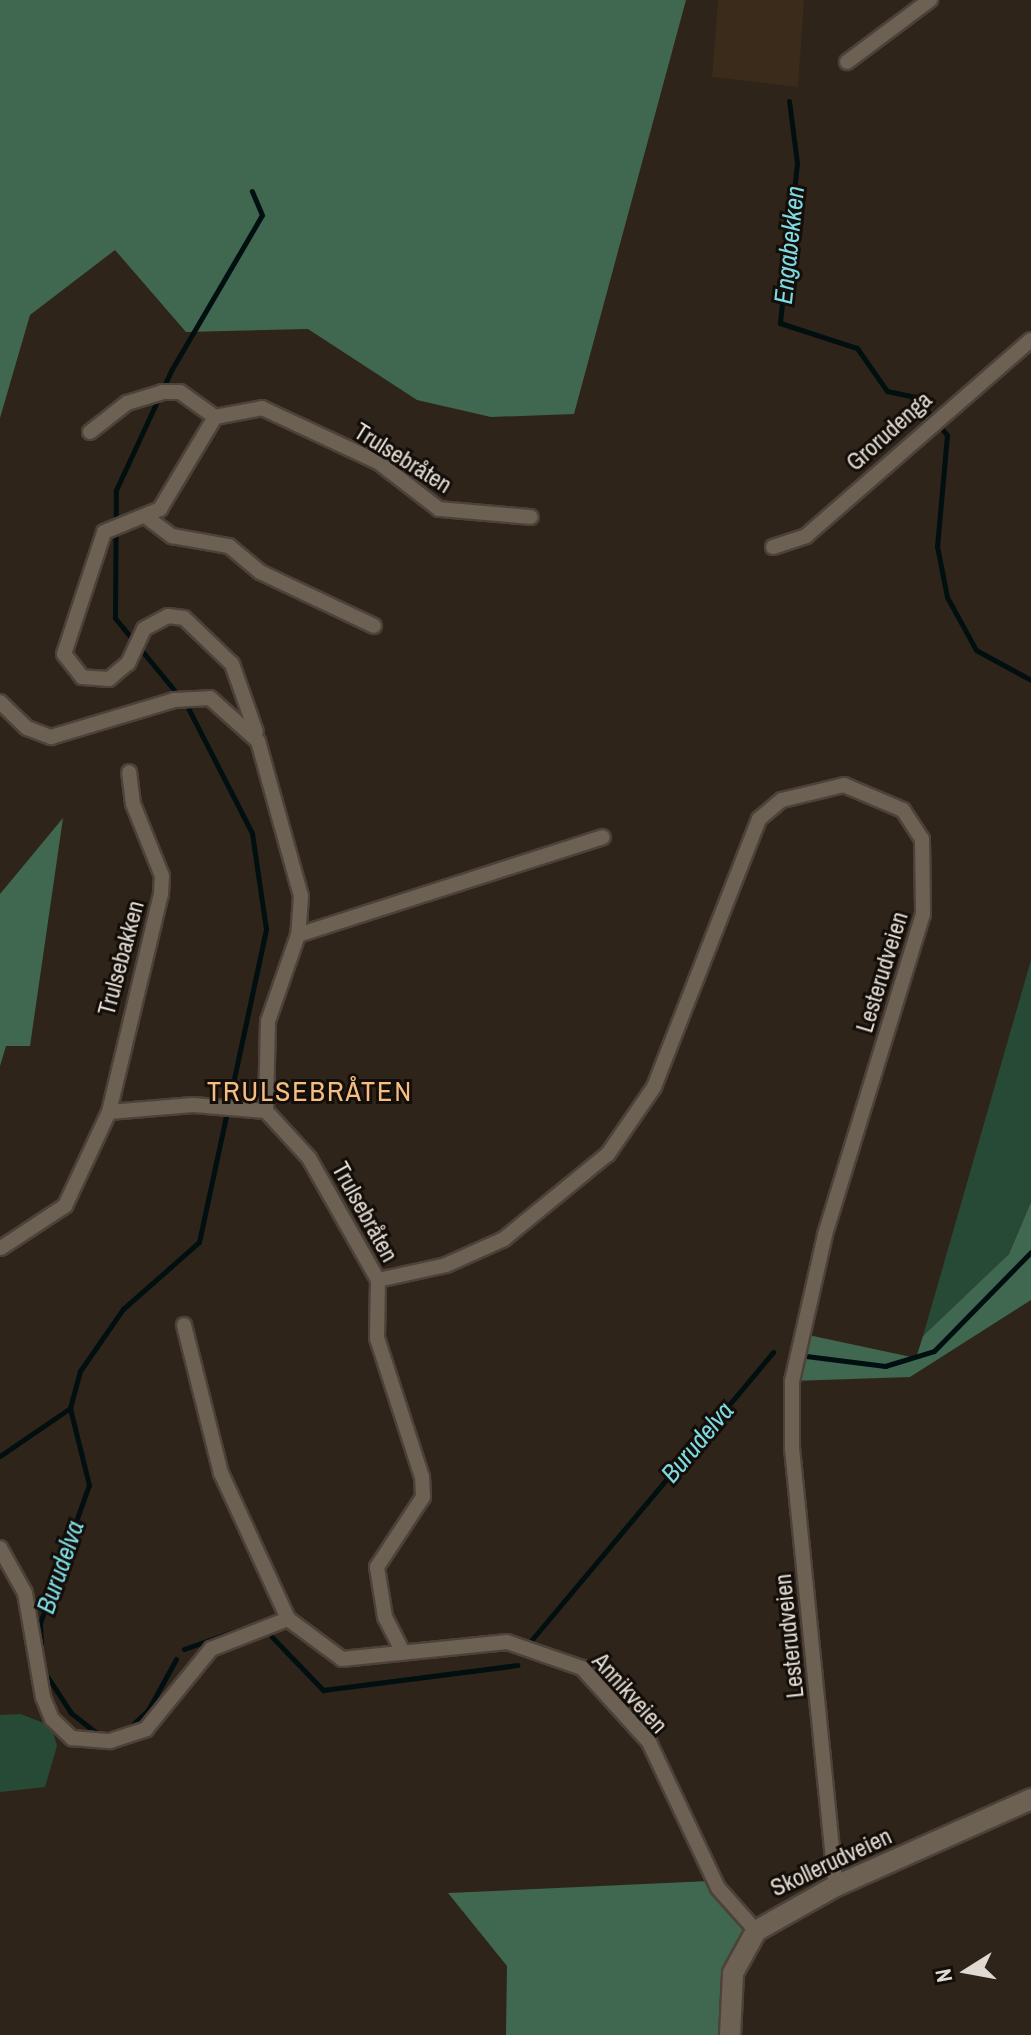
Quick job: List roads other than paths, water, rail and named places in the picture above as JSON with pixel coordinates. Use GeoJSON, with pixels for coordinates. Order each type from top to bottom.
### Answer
{"type":"FeatureCollection","features":[{"type":"Feature","properties":{"kind":"street"},"geometry":{"type":"LineString","coordinates":[[847,62],[930,0]]}},
{"type":"Feature","properties":{"kind":"street","name":"Grorudenga"},"geometry":{"type":"LineString","coordinates":[[773,547],[806,536],[1031,340]]}},
{"type":"Feature","properties":{"kind":"street"},"geometry":{"type":"LineString","coordinates":[[90,432],[127,403],[162,392],[180,392],[215,417],[173,494],[145,516],[112,526],[99,540],[63,646],[67,664],[82,677],[109,679],[128,663],[144,629],[168,616],[184,618],[232,664],[293,847],[298,935],[268,1021],[266,1111],[193,1105],[109,1112]]}},
{"type":"Feature","properties":{"kind":"street","name":"Trulsebråten"},"geometry":{"type":"LineString","coordinates":[[215,417],[262,408],[378,462],[439,509],[531,517]]}},
{"type":"Feature","properties":{"kind":"street"},"geometry":{"type":"LineString","coordinates":[[145,516],[172,536],[229,546],[260,572],[374,626]]}},
{"type":"Feature","properties":{"kind":"street"},"geometry":{"type":"LineString","coordinates":[[0,702],[27,728],[51,737],[174,700],[210,698],[258,741]]}},
{"type":"Feature","properties":{"kind":"street","name":"Trulsebakken"},"geometry":{"type":"LineString","coordinates":[[1,1248],[65,1206],[109,1112],[161,894],[162,876],[133,804],[129,772]]}},
{"type":"Feature","properties":{"kind":"street","name":"Lesterudveien"},"geometry":{"type":"LineString","coordinates":[[378,1280],[446,1265],[504,1239],[608,1154],[654,1087],[759,819],[782,800],[844,785],[903,810],[922,839],[923,914],[821,1249],[792,1381],[792,1448],[836,1886]]}},
{"type":"Feature","properties":{"kind":"street"},"geometry":{"type":"LineString","coordinates":[[298,935],[603,837]]}},
{"type":"Feature","properties":{"kind":"street","name":"Trulsebråten"},"geometry":{"type":"LineString","coordinates":[[266,1111],[309,1158],[378,1280],[377,1338],[422,1477],[423,1497],[377,1567],[385,1617],[402,1651]]}},
{"type":"Feature","properties":{"kind":"street","name":"Annikveien"},"geometry":{"type":"LineString","coordinates":[[184,1325],[221,1473],[288,1619],[342,1659],[402,1651],[526,1645],[547,1652],[593,1677],[649,1742],[718,1888],[756,1931]]}},
{"type":"Feature","properties":{"kind":"street"},"geometry":{"type":"LineString","coordinates":[[0,1548],[28,1603],[43,1697],[52,1719],[72,1738],[110,1741],[146,1729],[211,1649],[288,1619]]}},
{"type":"Feature","properties":{"kind":"street","name":"Skollerudveien"},"geometry":{"type":"LineString","coordinates":[[756,1931],[836,1886],[1031,1799]]}},
{"type":"Feature","properties":{"kind":"street"},"geometry":{"type":"LineString","coordinates":[[730,2035],[733,1973],[756,1931]]}},
{"type":"Feature","properties":{"kind":"waterway","name":"Engabekken"},"geometry":{"type":"LineString","coordinates":[[789,101],[797,163],[780,323],[857,348],[887,391],[916,397],[947,435],[937,546],[947,597],[976,650],[1031,680]]}},
{"type":"Feature","properties":{"kind":"waterway"},"geometry":{"type":"LineString","coordinates":[[179,696],[115,618],[116,490],[172,369],[262,215],[252,191]]}},
{"type":"Feature","properties":{"kind":"waterway"},"geometry":{"type":"LineString","coordinates":[[0,1456],[70,1408],[80,1371],[123,1309],[199,1242],[266,929],[252,833],[186,704]]}},
{"type":"Feature","properties":{"kind":"waterway","name":"Burudelva"},"geometry":{"type":"LineString","coordinates":[[806,1356],[885,1366],[934,1351],[1031,1252]]}},
{"type":"Feature","properties":{"kind":"waterway","name":"Burudelva"},"geometry":{"type":"LineString","coordinates":[[529,1643],[773,1352]]}},
{"type":"Feature","properties":{"kind":"waterway","name":"Burudelva"},"geometry":{"type":"LineString","coordinates":[[41,1644],[40,1623],[89,1485],[70,1408]]}},
{"type":"Feature","properties":{"kind":"waterway","name":"Burudelva"},"geometry":{"type":"LineString","coordinates":[[184,1649],[261,1622]]}},
{"type":"Feature","properties":{"kind":"waterway","name":"Burudelva"},"geometry":{"type":"LineString","coordinates":[[272,1637],[323,1690],[517,1665]]}},
{"type":"Feature","properties":{"kind":"waterway","name":"Burudelva"},"geometry":{"type":"LineString","coordinates":[[43,1670],[71,1713],[100,1736],[130,1727],[148,1710],[176,1659]]}},
{"type":"Feature","properties":{"kind":"district","name":"TRULSEBRÅTEN"},"geometry":{"type":"Point","coordinates":[310,1091]}}]}
